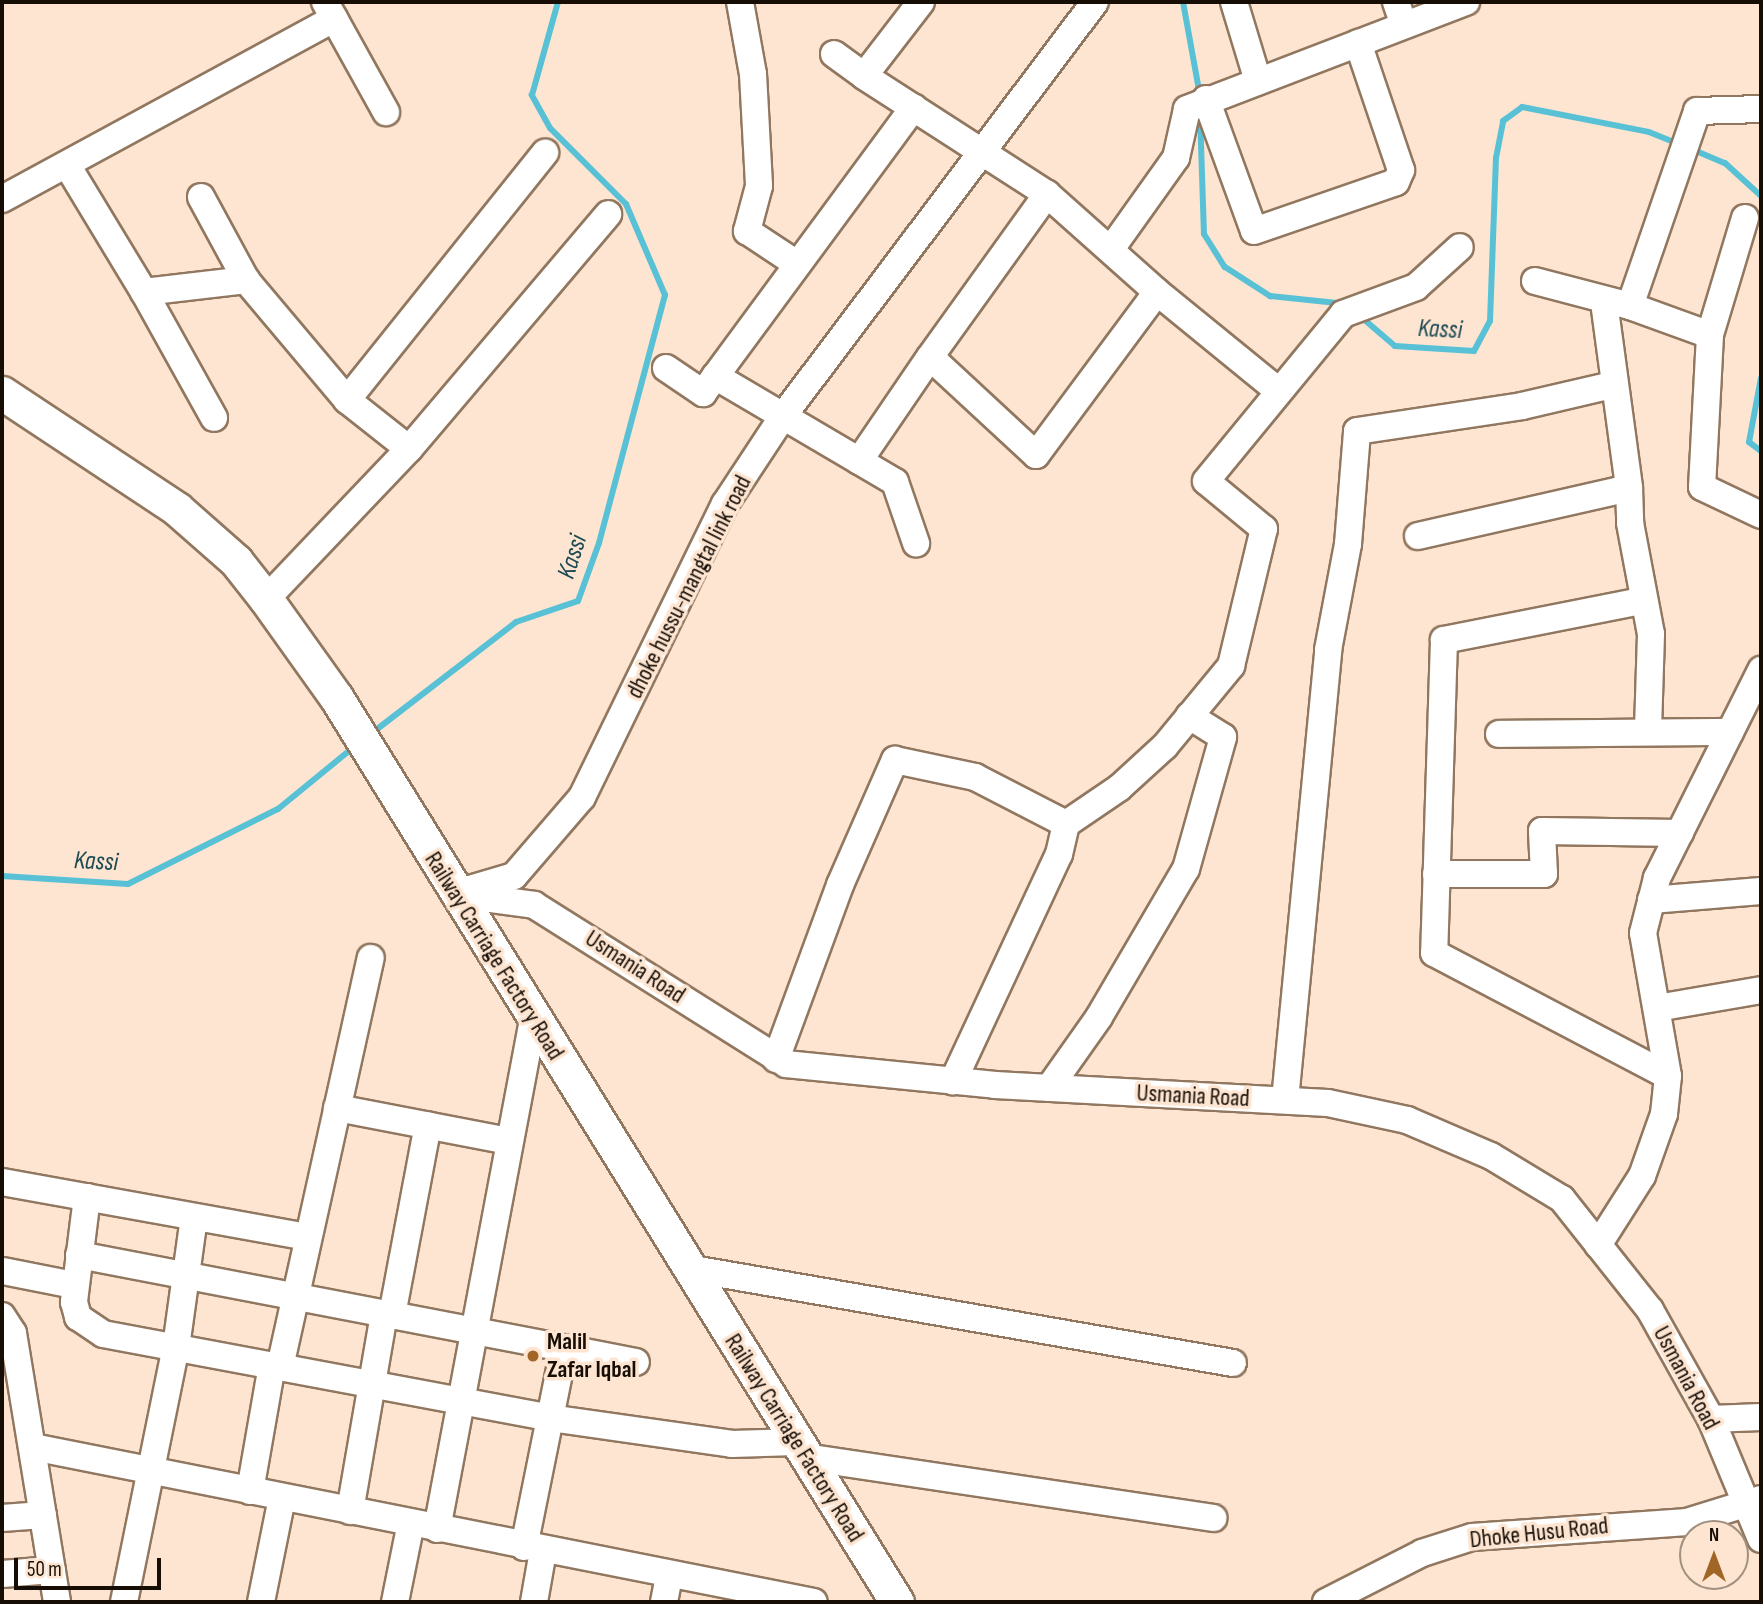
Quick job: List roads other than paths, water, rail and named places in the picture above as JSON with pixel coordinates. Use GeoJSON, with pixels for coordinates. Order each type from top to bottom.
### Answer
{"type":"FeatureCollection","features":[{"type":"Feature","properties":{"kind":"main road","name":"Railway Carriage Factory Road"},"geometry":{"type":"LineString","coordinates":[[2,393],[177,509],[236,561],[266,599],[336,697],[454,894],[897,1602]]}},
{"type":"Feature","properties":{"kind":"street"},"geometry":{"type":"LineString","coordinates":[[740,2],[753,74],[759,186],[747,231],[797,264]]}},
{"type":"Feature","properties":{"kind":"street"},"geometry":{"type":"LineString","coordinates":[[864,76],[921,2]]}},
{"type":"Feature","properties":{"kind":"street","name":"dhoke hussu-mangtal link road"},"geometry":{"type":"LineString","coordinates":[[454,894],[514,876],[582,797],[725,504],[783,416],[1095,2]]}},
{"type":"Feature","properties":{"kind":"street"},"geometry":{"type":"LineString","coordinates":[[1234,2],[1258,81]]}},
{"type":"Feature","properties":{"kind":"street"},"geometry":{"type":"LineString","coordinates":[[1111,249],[1176,158],[1198,104],[1359,43],[1400,13],[1466,2]]}},
{"type":"Feature","properties":{"kind":"street"},"geometry":{"type":"LineString","coordinates":[[2,199],[67,166],[329,10],[386,112]]}},
{"type":"Feature","properties":{"kind":"street"},"geometry":{"type":"LineString","coordinates":[[1198,104],[1255,231],[1396,182],[1401,170],[1359,43]]}},
{"type":"Feature","properties":{"kind":"street"},"geometry":{"type":"LineString","coordinates":[[834,54],[1047,194],[1157,292],[1278,390]]}},
{"type":"Feature","properties":{"kind":"street"},"geometry":{"type":"LineString","coordinates":[[666,368],[703,393],[914,107]]}},
{"type":"Feature","properties":{"kind":"street"},"geometry":{"type":"LineString","coordinates":[[1648,730],[1651,634],[1641,601],[1629,488],[1612,385],[1617,304],[1697,111],[1761,109]]}},
{"type":"Feature","properties":{"kind":"street"},"geometry":{"type":"LineString","coordinates":[[347,400],[545,153]]}},
{"type":"Feature","properties":{"kind":"street"},"geometry":{"type":"LineString","coordinates":[[67,166],[144,292],[214,418]]}},
{"type":"Feature","properties":{"kind":"street"},"geometry":{"type":"LineString","coordinates":[[859,461],[1047,194]]}},
{"type":"Feature","properties":{"kind":"street"},"geometry":{"type":"LineString","coordinates":[[201,197],[246,280],[347,400],[409,449]]}},
{"type":"Feature","properties":{"kind":"street"},"geometry":{"type":"LineString","coordinates":[[266,599],[409,449],[608,214]]}},
{"type":"Feature","properties":{"kind":"street"},"geometry":{"type":"LineString","coordinates":[[1745,218],[1710,335],[1702,487],[1761,515]]}},
{"type":"Feature","properties":{"kind":"street"},"geometry":{"type":"LineString","coordinates":[[953,1081],[1059,854],[1066,824],[1119,788],[1189,716],[1231,666],[1264,529],[1206,481],[1336,322],[1416,287],[1460,247]]}},
{"type":"Feature","properties":{"kind":"street"},"geometry":{"type":"LineString","coordinates":[[144,292],[246,280]]}},
{"type":"Feature","properties":{"kind":"street"},"geometry":{"type":"LineString","coordinates":[[1535,281],[1617,304],[1710,335]]}},
{"type":"Feature","properties":{"kind":"street"},"geometry":{"type":"LineString","coordinates":[[930,357],[1036,455],[1157,292]]}},
{"type":"Feature","properties":{"kind":"street"},"geometry":{"type":"LineString","coordinates":[[715,376],[895,482],[916,543]]}},
{"type":"Feature","properties":{"kind":"street"},"geometry":{"type":"LineString","coordinates":[[1285,1100],[1328,650],[1348,544],[1357,431],[1522,406],[1612,385]]}},
{"type":"Feature","properties":{"kind":"street"},"geometry":{"type":"LineString","coordinates":[[1418,536],[1629,488]]}},
{"type":"Feature","properties":{"kind":"street"},"geometry":{"type":"LineString","coordinates":[[1641,601],[1444,640],[1434,953],[1668,1076]]}},
{"type":"Feature","properties":{"kind":"street"},"geometry":{"type":"LineString","coordinates":[[1598,1245],[1642,1176],[1664,1114],[1668,1076],[1643,933],[1651,900],[1680,832],[1760,673]]}},
{"type":"Feature","properties":{"kind":"street"},"geometry":{"type":"LineString","coordinates":[[1049,1088],[1098,1017],[1185,869],[1223,737],[1189,716]]}},
{"type":"Feature","properties":{"kind":"street"},"geometry":{"type":"LineString","coordinates":[[1499,734],[1648,730],[1730,732]]}},
{"type":"Feature","properties":{"kind":"street"},"geometry":{"type":"LineString","coordinates":[[776,1059],[840,885],[895,760],[975,777],[1066,824]]}},
{"type":"Feature","properties":{"kind":"street"},"geometry":{"type":"LineString","coordinates":[[1436,874],[1544,874],[1542,831],[1680,832]]}},
{"type":"Feature","properties":{"kind":"street"},"geometry":{"type":"LineString","coordinates":[[1651,900],[1761,891]]}},
{"type":"Feature","properties":{"kind":"street","name":"Usmania Road"},"geometry":{"type":"LineString","coordinates":[[454,894],[534,905],[786,1064],[1049,1088],[1328,1103],[1408,1120],[1491,1156],[1562,1199],[1650,1310],[1711,1419],[1753,1502],[1761,1539]]}},
{"type":"Feature","properties":{"kind":"street"},"geometry":{"type":"LineString","coordinates":[[250,1491],[276,1366],[295,1296],[371,958]]}},
{"type":"Feature","properties":{"kind":"street"},"geometry":{"type":"LineString","coordinates":[[1657,1007],[1761,990]]}},
{"type":"Feature","properties":{"kind":"street"},"geometry":{"type":"LineString","coordinates":[[437,1529],[459,1401],[533,1020]]}},
{"type":"Feature","properties":{"kind":"street"},"geometry":{"type":"LineString","coordinates":[[337,1108],[509,1141]]}},
{"type":"Feature","properties":{"kind":"street"},"geometry":{"type":"LineString","coordinates":[[349,1511],[369,1384],[388,1314],[428,1125]]}},
{"type":"Feature","properties":{"kind":"street"},"geometry":{"type":"LineString","coordinates":[[2,1182],[307,1237]]}},
{"type":"Feature","properties":{"kind":"street"},"geometry":{"type":"LineString","coordinates":[[87,1197],[75,1285],[78,1317],[88,1328],[550,1418],[732,1444],[800,1450],[1213,1518]]}},
{"type":"Feature","properties":{"kind":"street"},"geometry":{"type":"LineString","coordinates":[[124,1602],[176,1347],[194,1217]]}},
{"type":"Feature","properties":{"kind":"street"},"geometry":{"type":"LineString","coordinates":[[79,1255],[636,1362]]}},
{"type":"Feature","properties":{"kind":"street"},"geometry":{"type":"LineString","coordinates":[[687,1268],[1233,1363]]}},
{"type":"Feature","properties":{"kind":"street"},"geometry":{"type":"LineString","coordinates":[[3,1271],[75,1285]]}},
{"type":"Feature","properties":{"kind":"street"},"geometry":{"type":"LineString","coordinates":[[2,1316],[13,1333],[14,1412],[33,1447],[57,1602]]}},
{"type":"Feature","properties":{"kind":"street"},"geometry":{"type":"LineString","coordinates":[[534,1602],[534,1549],[550,1418],[564,1348]]}},
{"type":"Feature","properties":{"kind":"street"},"geometry":{"type":"LineString","coordinates":[[1711,1419],[1761,1417]]}},
{"type":"Feature","properties":{"kind":"street"},"geometry":{"type":"LineString","coordinates":[[33,1447],[669,1576],[814,1602]]}},
{"type":"Feature","properties":{"kind":"street"},"geometry":{"type":"LineString","coordinates":[[261,1602],[282,1497]]}},
{"type":"Feature","properties":{"kind":"street","name":"Dhoke Husu Road"},"geometry":{"type":"LineString","coordinates":[[1326,1602],[1422,1553],[1472,1537],[1687,1522],[1753,1502]]}},
{"type":"Feature","properties":{"kind":"street"},"geometry":{"type":"LineString","coordinates":[[2,1518],[43,1515]]}},
{"type":"Feature","properties":{"kind":"street"},"geometry":{"type":"LineString","coordinates":[[396,1602],[411,1523]]}},
{"type":"Feature","properties":{"kind":"street"},"geometry":{"type":"LineString","coordinates":[[2,1574],[52,1570]]}},
{"type":"Feature","properties":{"kind":"street"},"geometry":{"type":"LineString","coordinates":[[664,1602],[669,1576]]}},
{"type":"Feature","properties":{"kind":"waterway","name":"Kassi"},"geometry":{"type":"LineString","coordinates":[[372,733],[516,622],[578,601],[599,543],[665,295],[626,204],[550,128],[532,95],[558,2]]}},
{"type":"Feature","properties":{"kind":"waterway","name":"Kassi"},"geometry":{"type":"LineString","coordinates":[[1183,2],[1200,96]]}},
{"type":"Feature","properties":{"kind":"waterway","name":"Kassi"},"geometry":{"type":"LineString","coordinates":[[1360,316],[1395,346],[1474,351],[1490,321],[1496,158],[1503,121],[1522,107],[1649,132],[1679,144]]}},
{"type":"Feature","properties":{"kind":"waterway","name":"Kassi"},"geometry":{"type":"LineString","coordinates":[[1200,114],[1204,234],[1225,267],[1270,296],[1347,304]]}},
{"type":"Feature","properties":{"kind":"waterway","name":"Kassi"},"geometry":{"type":"LineString","coordinates":[[1689,148],[1725,163],[1761,196]]}},
{"type":"Feature","properties":{"kind":"waterway","name":"Kassi"},"geometry":{"type":"LineString","coordinates":[[1761,378],[1749,442],[1761,451]]}},
{"type":"Feature","properties":{"kind":"waterway","name":"Kassi"},"geometry":{"type":"LineString","coordinates":[[2,876],[128,884],[278,809],[355,746]]}},
{"type":"Feature","properties":{"kind":"place","name":"Malil Zafar Iqbal"},"geometry":{"type":"Point","coordinates":[533,1356]}}]}
